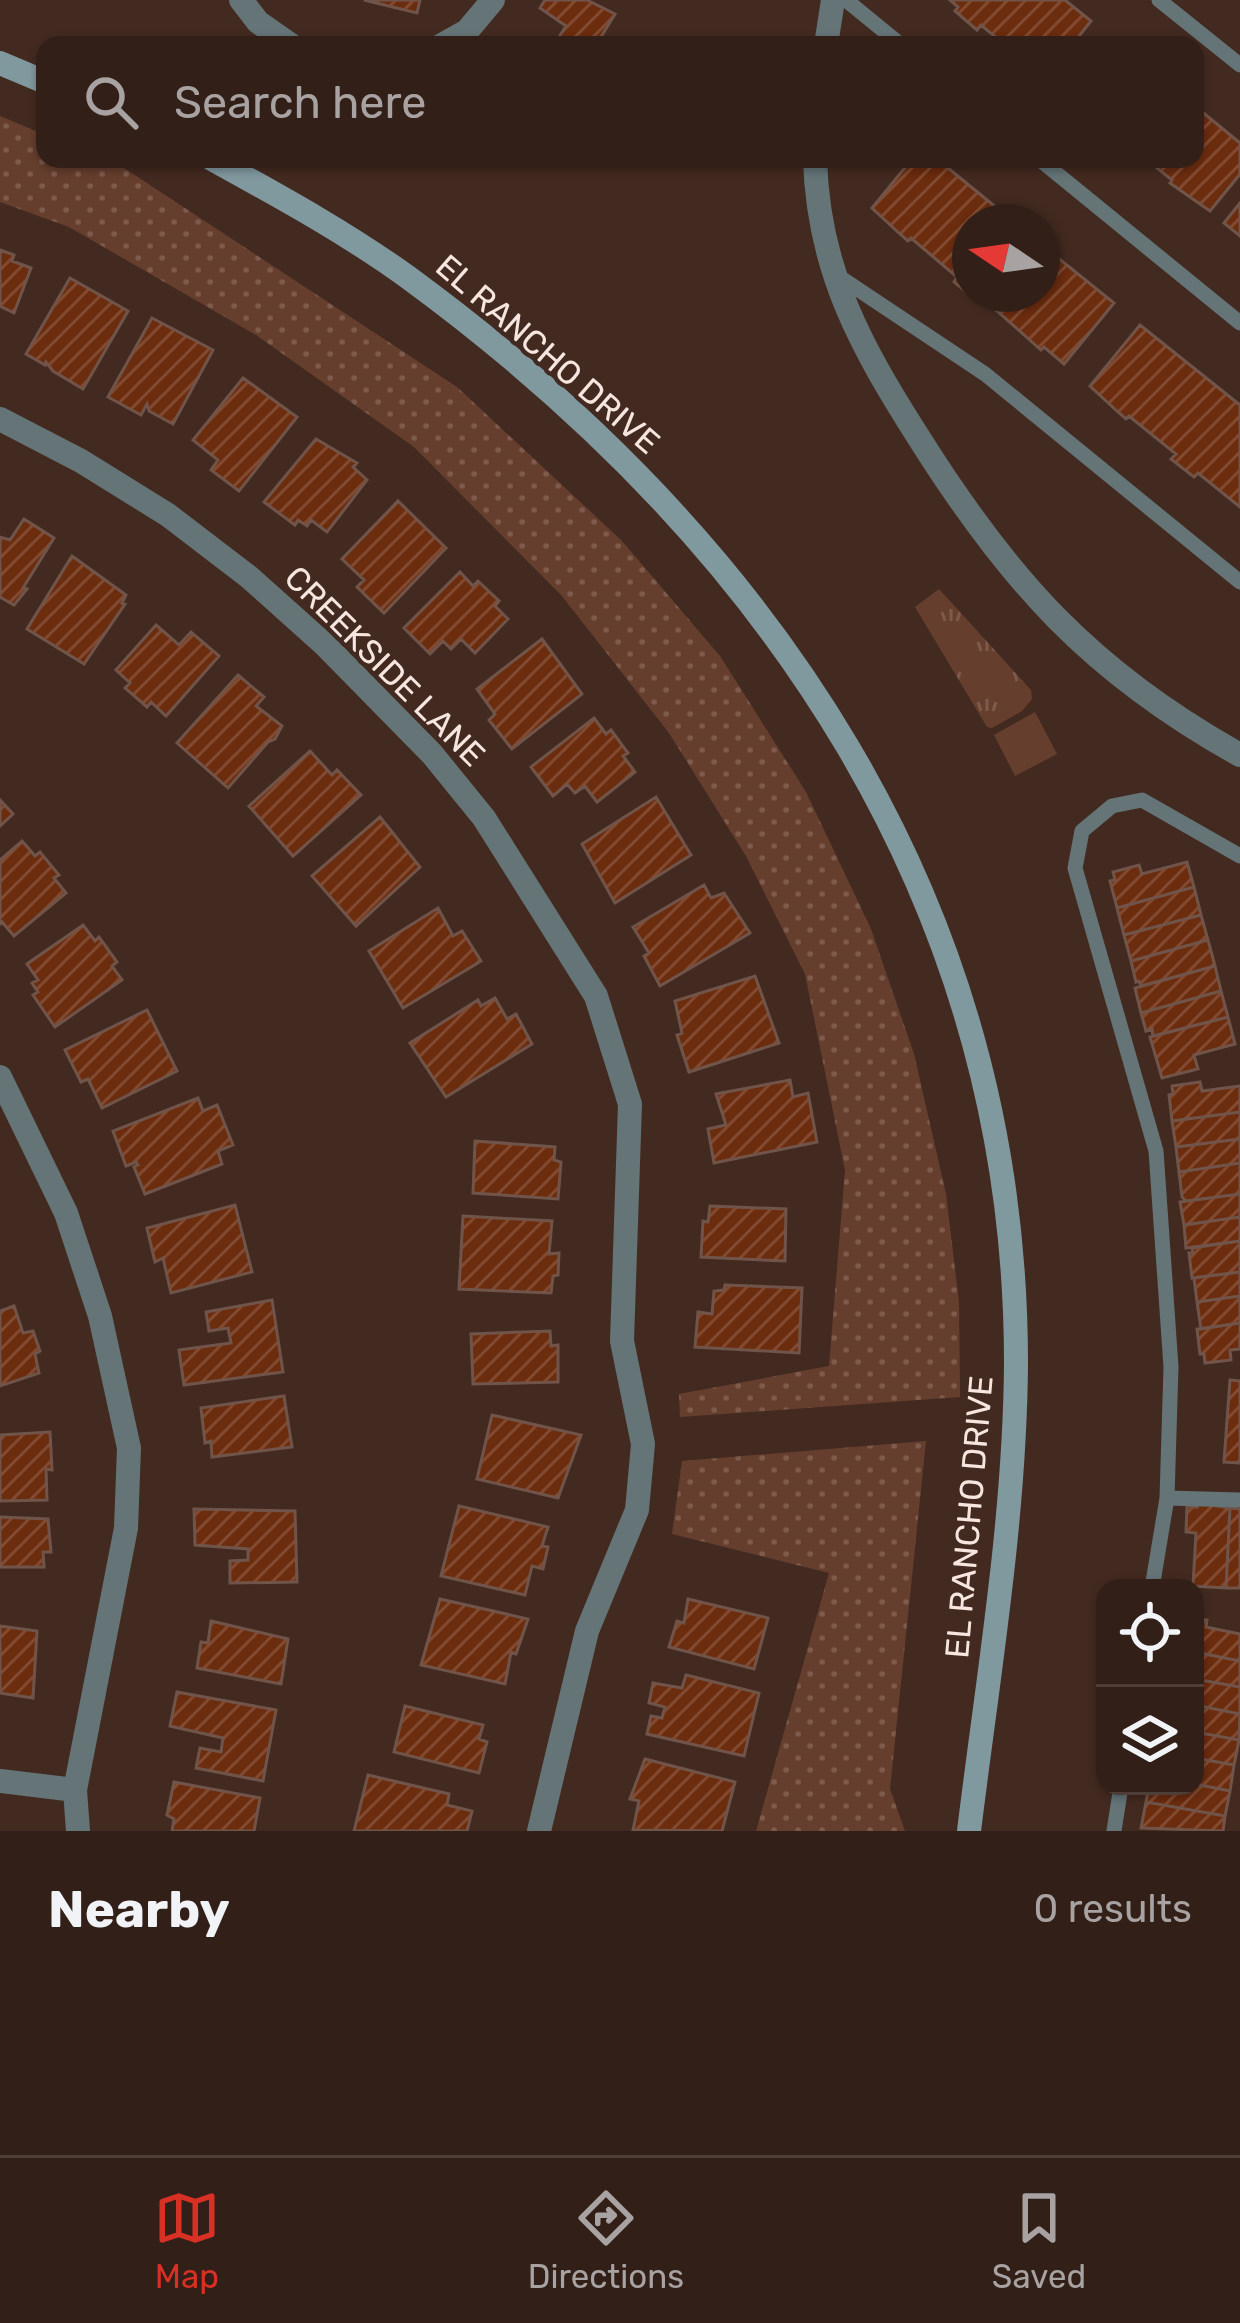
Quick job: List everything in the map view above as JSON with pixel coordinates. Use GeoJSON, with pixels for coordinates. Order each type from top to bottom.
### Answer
{"type":"FeatureCollection","features":[{"type":"Feature","properties":{"kind":"main road"},"geometry":{"type":"LineString","coordinates":[[0,63],[36,78]]}},
{"type":"Feature","properties":{"kind":"main road","name":"EL RANCHO DRIVE"},"geometry":{"type":"LineString","coordinates":[[228,168],[407,277],[600,434],[687,524],[759,610],[817,693],[871,785],[913,873],[947,959],[976,1058],[998,1156],[1011,1259],[1016,1360],[1013,1452],[969,1831]]}},
{"type":"Feature","properties":{"kind":"street"},"geometry":{"type":"LineString","coordinates":[[241,0],[258,22],[278,36]]}},
{"type":"Feature","properties":{"kind":"street"},"geometry":{"type":"LineString","coordinates":[[457,36],[494,0]]}},
{"type":"Feature","properties":{"kind":"street"},"geometry":{"type":"LineString","coordinates":[[827,36],[833,0]]}},
{"type":"Feature","properties":{"kind":"street"},"geometry":{"type":"LineString","coordinates":[[815,168],[833,272],[866,355],[998,555],[1057,622],[1119,678],[1181,722],[1240,755]]}},
{"type":"Feature","properties":{"kind":"street","name":"CREEKSIDE LANE"},"geometry":{"type":"LineString","coordinates":[[0,419],[81,461],[168,515],[249,577],[325,646],[432,754],[484,818],[596,996],[630,1104],[622,1341],[643,1444],[637,1510],[587,1631],[539,1831]]}},
{"type":"Feature","properties":{"kind":"street"},"geometry":{"type":"LineString","coordinates":[[0,1077],[66,1213],[100,1316],[129,1448],[126,1528],[75,1790],[78,1831]]}},
{"type":"Feature","properties":{"kind":"street"},"geometry":{"type":"LineString","coordinates":[[0,1781],[75,1790]]}},
{"type":"Feature","properties":{"kind":"lane"},"geometry":{"type":"LineString","coordinates":[[846,0],[890,36]]}},
{"type":"Feature","properties":{"kind":"lane"},"geometry":{"type":"LineString","coordinates":[[1159,0],[1204,36]]}},
{"type":"Feature","properties":{"kind":"lane"},"geometry":{"type":"LineString","coordinates":[[1204,36],[1240,65]]}},
{"type":"Feature","properties":{"kind":"lane"},"geometry":{"type":"LineString","coordinates":[[1050,168],[1240,323]]}},
{"type":"Feature","properties":{"kind":"lane"},"geometry":{"type":"LineString","coordinates":[[833,272],[985,374],[1240,582]]}},
{"type":"Feature","properties":{"kind":"lane"},"geometry":{"type":"LineString","coordinates":[[1154,1579],[1167,1498],[1171,1367],[1156,1151],[1075,868],[1082,831],[1112,806],[1142,800],[1240,856]]}},
{"type":"Feature","properties":{"kind":"lane"},"geometry":{"type":"LineString","coordinates":[[1167,1498],[1240,1500]]}},
{"type":"Feature","properties":{"kind":"lane"},"geometry":{"type":"LineString","coordinates":[[1114,1831],[1120,1795]]}},
{"type":"Feature","properties":{"kind":"green space"},"geometry":{"type":"Polygon","coordinates":[[[0,116],[36,131],[36,168],[124,168],[457,387],[622,541],[720,656],[806,792],[871,929],[914,1054],[946,1194],[959,1302],[960,1397],[680,1417],[679,1394],[829,1366],[845,1170],[805,974],[746,856],[669,733],[562,596],[414,447],[256,335],[69,227],[0,202],[0,116]]]}},
{"type":"Feature","properties":{"kind":"green space"},"geometry":{"type":"Polygon","coordinates":[[[939,589],[1031,690],[1032,699],[1022,711],[992,728],[987,727],[915,607],[939,589]]]}},
{"type":"Feature","properties":{"kind":"green space"},"geometry":{"type":"Polygon","coordinates":[[[1035,712],[1057,754],[1015,776],[994,735],[1035,712]]]}},
{"type":"Feature","properties":{"kind":"green space"},"geometry":{"type":"Polygon","coordinates":[[[926,1441],[890,1789],[905,1831],[756,1831],[829,1573],[672,1534],[682,1461],[926,1441]]]}},
{"type":"Feature","properties":{"kind":"building"},"geometry":{"type":"Polygon","coordinates":[[[364,0],[420,0],[417,13],[364,0]]]}},
{"type":"Feature","properties":{"kind":"building"},"geometry":{"type":"Polygon","coordinates":[[[545,0],[587,0],[615,14],[602,36],[560,36],[566,26],[540,8],[545,0]]]}},
{"type":"Feature","properties":{"kind":"building"},"geometry":{"type":"Polygon","coordinates":[[[950,0],[1065,0],[1091,21],[1079,36],[994,36],[981,25],[977,30],[955,11],[958,7],[950,0]]]}},
{"type":"Feature","properties":{"kind":"building"},"geometry":{"type":"Polygon","coordinates":[[[1204,113],[1240,143],[1240,174],[1210,211],[1157,168],[1204,168],[1204,113]]]}},
{"type":"Feature","properties":{"kind":"building"},"geometry":{"type":"Polygon","coordinates":[[[905,168],[948,168],[992,204],[952,204],[952,273],[911,238],[908,241],[872,208],[905,168]]]}},
{"type":"Feature","properties":{"kind":"building"},"geometry":{"type":"Polygon","coordinates":[[[1240,203],[1240,236],[1224,223],[1240,203]]]}},
{"type":"Feature","properties":{"kind":"building"},"geometry":{"type":"Polygon","coordinates":[[[0,250],[31,268],[14,313],[0,306],[0,250]]]}},
{"type":"Feature","properties":{"kind":"building"},"geometry":{"type":"Polygon","coordinates":[[[1060,260],[1114,303],[1064,364],[1044,347],[1041,350],[998,312],[1060,312],[1060,260]]]}},
{"type":"Feature","properties":{"kind":"building"},"geometry":{"type":"Polygon","coordinates":[[[70,278],[128,311],[83,389],[46,362],[26,354],[70,278]]]}},
{"type":"Feature","properties":{"kind":"building"},"geometry":{"type":"Polygon","coordinates":[[[152,318],[213,350],[173,424],[149,411],[147,404],[141,415],[108,397],[152,318]]]}},
{"type":"Feature","properties":{"kind":"building"},"geometry":{"type":"Polygon","coordinates":[[[1140,325],[1240,405],[1240,507],[1198,473],[1194,477],[1171,459],[1176,454],[1090,386],[1140,325]]]}},
{"type":"Feature","properties":{"kind":"building"},"geometry":{"type":"Polygon","coordinates":[[[243,378],[297,417],[239,491],[211,470],[218,460],[193,440],[243,378]]]}},
{"type":"Feature","properties":{"kind":"building"},"geometry":{"type":"Polygon","coordinates":[[[316,439],[357,463],[353,467],[367,480],[327,532],[311,520],[307,526],[298,520],[295,525],[264,502],[316,439]]]}},
{"type":"Feature","properties":{"kind":"building"},"geometry":{"type":"Polygon","coordinates":[[[398,501],[446,548],[384,613],[357,587],[364,580],[342,559],[398,501]]]}},
{"type":"Feature","properties":{"kind":"building"},"geometry":{"type":"Polygon","coordinates":[[[24,519],[54,538],[14,605],[0,597],[0,537],[10,540],[24,519]]]}},
{"type":"Feature","properties":{"kind":"building"},"geometry":{"type":"Polygon","coordinates":[[[72,556],[126,595],[125,604],[84,664],[27,629],[72,556]]]}},
{"type":"Feature","properties":{"kind":"building"},"geometry":{"type":"Polygon","coordinates":[[[460,572],[499,601],[495,606],[508,619],[475,653],[461,639],[451,649],[443,641],[430,654],[404,628],[460,572]]]}},
{"type":"Feature","properties":{"kind":"building"},"geometry":{"type":"Polygon","coordinates":[[[156,625],[179,645],[191,632],[219,656],[166,716],[125,688],[130,683],[116,670],[156,625]]]}},
{"type":"Feature","properties":{"kind":"building"},"geometry":{"type":"Polygon","coordinates":[[[542,639],[582,694],[512,749],[489,720],[495,714],[477,689],[542,639]]]}},
{"type":"Feature","properties":{"kind":"building"},"geometry":{"type":"Polygon","coordinates":[[[238,675],[264,697],[256,706],[282,726],[228,788],[177,743],[238,675]]]}},
{"type":"Feature","properties":{"kind":"building"},"geometry":{"type":"Polygon","coordinates":[[[594,718],[606,734],[611,730],[635,772],[597,802],[585,786],[575,793],[567,784],[553,796],[531,767],[594,718]]]}},
{"type":"Feature","properties":{"kind":"building"},"geometry":{"type":"Polygon","coordinates":[[[310,751],[332,775],[337,770],[361,795],[293,856],[249,806],[310,751]]]}},
{"type":"Feature","properties":{"kind":"building"},"geometry":{"type":"Polygon","coordinates":[[[656,797],[691,855],[615,903],[582,844],[656,797]]]}},
{"type":"Feature","properties":{"kind":"building"},"geometry":{"type":"Polygon","coordinates":[[[0,800],[13,814],[0,826],[0,800]]]}},
{"type":"Feature","properties":{"kind":"building"},"geometry":{"type":"Polygon","coordinates":[[[380,817],[420,867],[356,926],[312,876],[380,817]]]}},
{"type":"Feature","properties":{"kind":"building"},"geometry":{"type":"Polygon","coordinates":[[[22,841],[35,856],[40,852],[59,875],[54,878],[66,893],[14,936],[0,924],[0,860],[22,841]]]}},
{"type":"Feature","properties":{"kind":"building"},"geometry":{"type":"Polygon","coordinates":[[[1187,862],[1194,887],[1117,908],[1110,881],[1115,880],[1113,872],[1139,865],[1142,874],[1187,862]]]}},
{"type":"Feature","properties":{"kind":"building"},"geometry":{"type":"Polygon","coordinates":[[[704,885],[711,898],[724,893],[750,933],[660,986],[644,956],[649,953],[633,927],[704,885]]]}},
{"type":"Feature","properties":{"kind":"building"},"geometry":{"type":"Polygon","coordinates":[[[1194,887],[1201,915],[1124,935],[1117,908],[1194,887]]]}},
{"type":"Feature","properties":{"kind":"building"},"geometry":{"type":"Polygon","coordinates":[[[438,908],[453,936],[462,931],[481,961],[403,1008],[369,951],[438,908]]]}},
{"type":"Feature","properties":{"kind":"building"},"geometry":{"type":"Polygon","coordinates":[[[1201,915],[1208,940],[1131,961],[1124,935],[1201,915]]]}},
{"type":"Feature","properties":{"kind":"building"},"geometry":{"type":"Polygon","coordinates":[[[83,925],[95,941],[99,937],[117,962],[112,966],[122,980],[55,1027],[33,995],[38,992],[32,983],[38,980],[27,964],[83,925]]]}},
{"type":"Feature","properties":{"kind":"building"},"geometry":{"type":"Polygon","coordinates":[[[1208,940],[1215,966],[1141,986],[1136,982],[1131,961],[1208,940]]]}},
{"type":"Feature","properties":{"kind":"building"},"geometry":{"type":"Polygon","coordinates":[[[1215,966],[1221,991],[1141,1013],[1135,988],[1215,966]]]}},
{"type":"Feature","properties":{"kind":"building"},"geometry":{"type":"Polygon","coordinates":[[[755,976],[779,1043],[689,1072],[677,1035],[682,1033],[675,1001],[755,976]]]}},
{"type":"Feature","properties":{"kind":"building"},"geometry":{"type":"Polygon","coordinates":[[[1221,991],[1228,1017],[1153,1036],[1152,1029],[1146,1031],[1141,1013],[1221,991]]]}},
{"type":"Feature","properties":{"kind":"building"},"geometry":{"type":"Polygon","coordinates":[[[495,998],[507,1019],[516,1014],[532,1044],[446,1097],[410,1043],[478,1000],[481,1006],[495,998]]]}},
{"type":"Feature","properties":{"kind":"building"},"geometry":{"type":"Polygon","coordinates":[[[147,1010],[177,1071],[102,1108],[88,1079],[81,1082],[65,1050],[147,1010]]]}},
{"type":"Feature","properties":{"kind":"building"},"geometry":{"type":"Polygon","coordinates":[[[1228,1017],[1235,1044],[1194,1055],[1198,1069],[1162,1078],[1150,1037],[1228,1017]]]}},
{"type":"Feature","properties":{"kind":"building"},"geometry":{"type":"Polygon","coordinates":[[[790,1080],[793,1097],[808,1093],[817,1142],[714,1163],[708,1129],[726,1125],[716,1094],[790,1080]]]}},
{"type":"Feature","properties":{"kind":"building"},"geometry":{"type":"Polygon","coordinates":[[[1200,1082],[1202,1091],[1240,1086],[1240,1112],[1172,1121],[1172,1086],[1200,1082]]]}},
{"type":"Feature","properties":{"kind":"building"},"geometry":{"type":"Polygon","coordinates":[[[198,1098],[203,1111],[217,1105],[233,1145],[218,1151],[222,1164],[145,1194],[134,1167],[138,1165],[126,1166],[113,1131],[198,1098]]]}},
{"type":"Feature","properties":{"kind":"building"},"geometry":{"type":"Polygon","coordinates":[[[1240,1112],[1240,1139],[1176,1147],[1172,1121],[1240,1112]]]}},
{"type":"Feature","properties":{"kind":"building"},"geometry":{"type":"Polygon","coordinates":[[[1240,1139],[1240,1163],[1179,1172],[1176,1147],[1240,1139]]]}},
{"type":"Feature","properties":{"kind":"building"},"geometry":{"type":"Polygon","coordinates":[[[475,1141],[555,1147],[554,1160],[561,1162],[558,1199],[473,1193],[475,1141]]]}},
{"type":"Feature","properties":{"kind":"building"},"geometry":{"type":"Polygon","coordinates":[[[1240,1163],[1240,1194],[1186,1201],[1182,1197],[1179,1172],[1240,1163]]]}},
{"type":"Feature","properties":{"kind":"building"},"geometry":{"type":"Polygon","coordinates":[[[1240,1194],[1240,1217],[1184,1225],[1180,1202],[1240,1194]]]}},
{"type":"Feature","properties":{"kind":"building"},"geometry":{"type":"Polygon","coordinates":[[[235,1205],[252,1272],[171,1293],[163,1258],[155,1262],[147,1228],[235,1205]]]}},
{"type":"Feature","properties":{"kind":"building"},"geometry":{"type":"Polygon","coordinates":[[[710,1206],[786,1209],[785,1261],[701,1257],[703,1221],[708,1222],[710,1206]]]}},
{"type":"Feature","properties":{"kind":"building"},"geometry":{"type":"Polygon","coordinates":[[[463,1216],[552,1221],[549,1254],[559,1253],[551,1293],[459,1289],[463,1216]]]}},
{"type":"Feature","properties":{"kind":"building"},"geometry":{"type":"Polygon","coordinates":[[[1240,1217],[1240,1241],[1186,1248],[1184,1225],[1240,1217]]]}},
{"type":"Feature","properties":{"kind":"building"},"geometry":{"type":"Polygon","coordinates":[[[1240,1241],[1240,1272],[1192,1278],[1192,1248],[1240,1241]]]}},
{"type":"Feature","properties":{"kind":"building"},"geometry":{"type":"Polygon","coordinates":[[[1240,1272],[1240,1296],[1197,1302],[1194,1278],[1240,1272]]]}},
{"type":"Feature","properties":{"kind":"building"},"geometry":{"type":"Polygon","coordinates":[[[725,1285],[802,1288],[799,1353],[695,1347],[698,1312],[712,1314],[714,1291],[724,1290],[725,1285]]]}},
{"type":"Feature","properties":{"kind":"building"},"geometry":{"type":"Polygon","coordinates":[[[1240,1296],[1240,1323],[1201,1329],[1197,1302],[1240,1296]]]}},
{"type":"Feature","properties":{"kind":"building"},"geometry":{"type":"Polygon","coordinates":[[[272,1300],[283,1372],[184,1385],[179,1350],[231,1343],[228,1328],[209,1331],[206,1312],[272,1300]]]}},
{"type":"Feature","properties":{"kind":"building"},"geometry":{"type":"Polygon","coordinates":[[[14,1306],[23,1333],[33,1331],[40,1351],[35,1354],[39,1373],[0,1386],[0,1311],[14,1306]]]}},
{"type":"Feature","properties":{"kind":"building"},"geometry":{"type":"Polygon","coordinates":[[[1240,1323],[1240,1349],[1230,1350],[1231,1360],[1205,1363],[1197,1329],[1240,1323]]]}},
{"type":"Feature","properties":{"kind":"building"},"geometry":{"type":"Polygon","coordinates":[[[550,1331],[551,1346],[558,1345],[558,1382],[473,1384],[471,1334],[550,1331]]]}},
{"type":"Feature","properties":{"kind":"building"},"geometry":{"type":"Polygon","coordinates":[[[1230,1380],[1240,1381],[1240,1463],[1224,1462],[1230,1380]]]}},
{"type":"Feature","properties":{"kind":"building"},"geometry":{"type":"Polygon","coordinates":[[[284,1396],[292,1447],[212,1457],[211,1441],[205,1443],[201,1408],[284,1396]]]}},
{"type":"Feature","properties":{"kind":"building"},"geometry":{"type":"Polygon","coordinates":[[[492,1415],[581,1435],[558,1498],[477,1479],[492,1415]]]}},
{"type":"Feature","properties":{"kind":"building"},"geometry":{"type":"Polygon","coordinates":[[[50,1432],[52,1470],[46,1469],[47,1500],[0,1501],[0,1435],[50,1432]]]}},
{"type":"Feature","properties":{"kind":"building"},"geometry":{"type":"Polygon","coordinates":[[[1197,1503],[1230,1508],[1226,1588],[1204,1587],[1204,1579],[1193,1579],[1196,1533],[1186,1532],[1187,1506],[1197,1507],[1197,1503]]]}},
{"type":"Feature","properties":{"kind":"building"},"geometry":{"type":"Polygon","coordinates":[[[459,1506],[548,1527],[542,1546],[548,1547],[543,1569],[532,1566],[525,1595],[441,1576],[459,1506]]]}},
{"type":"Feature","properties":{"kind":"building"},"geometry":{"type":"Polygon","coordinates":[[[1230,1508],[1240,1509],[1240,1588],[1226,1588],[1230,1508]]]}},
{"type":"Feature","properties":{"kind":"building"},"geometry":{"type":"Polygon","coordinates":[[[194,1509],[295,1511],[297,1582],[230,1583],[230,1561],[248,1560],[248,1549],[195,1545],[194,1509]]]}},
{"type":"Feature","properties":{"kind":"building"},"geometry":{"type":"Polygon","coordinates":[[[0,1517],[48,1519],[51,1552],[43,1552],[44,1567],[0,1567],[0,1517]]]}},
{"type":"Feature","properties":{"kind":"building"},"geometry":{"type":"Polygon","coordinates":[[[440,1599],[528,1619],[516,1654],[511,1652],[505,1684],[421,1665],[440,1599]]]}},
{"type":"Feature","properties":{"kind":"building"},"geometry":{"type":"Polygon","coordinates":[[[688,1599],[768,1618],[754,1669],[669,1647],[677,1621],[684,1623],[688,1599]]]}},
{"type":"Feature","properties":{"kind":"building"},"geometry":{"type":"Polygon","coordinates":[[[1204,1620],[1206,1627],[1240,1634],[1240,1661],[1204,1654],[1204,1620]]]}},
{"type":"Feature","properties":{"kind":"building"},"geometry":{"type":"Polygon","coordinates":[[[211,1621],[288,1639],[281,1684],[197,1668],[211,1621]]]}},
{"type":"Feature","properties":{"kind":"building"},"geometry":{"type":"Polygon","coordinates":[[[0,1626],[37,1631],[33,1698],[0,1693],[0,1626]]]}},
{"type":"Feature","properties":{"kind":"building"},"geometry":{"type":"Polygon","coordinates":[[[1204,1654],[1240,1661],[1240,1687],[1204,1681],[1204,1654]]]}},
{"type":"Feature","properties":{"kind":"building"},"geometry":{"type":"Polygon","coordinates":[[[686,1675],[759,1693],[744,1756],[647,1734],[651,1716],[662,1718],[665,1707],[649,1703],[653,1683],[682,1688],[686,1675]]]}},
{"type":"Feature","properties":{"kind":"building"},"geometry":{"type":"Polygon","coordinates":[[[1204,1681],[1240,1687],[1240,1714],[1204,1707],[1204,1681]]]}},
{"type":"Feature","properties":{"kind":"building"},"geometry":{"type":"Polygon","coordinates":[[[177,1692],[276,1710],[263,1781],[196,1768],[200,1748],[221,1752],[223,1738],[170,1726],[177,1692]]]}},
{"type":"Feature","properties":{"kind":"building"},"geometry":{"type":"Polygon","coordinates":[[[405,1706],[483,1725],[479,1739],[487,1742],[479,1773],[394,1752],[405,1706]]]}},
{"type":"Feature","properties":{"kind":"building"},"geometry":{"type":"Polygon","coordinates":[[[1204,1707],[1240,1714],[1239,1740],[1204,1734],[1204,1707]]]}},
{"type":"Feature","properties":{"kind":"building"},"geometry":{"type":"Polygon","coordinates":[[[1204,1734],[1239,1740],[1234,1765],[1204,1760],[1204,1734]]]}},
{"type":"Feature","properties":{"kind":"building"},"geometry":{"type":"Polygon","coordinates":[[[645,1759],[735,1782],[722,1831],[633,1830],[639,1801],[630,1799],[645,1759]]]}},
{"type":"Feature","properties":{"kind":"building"},"geometry":{"type":"Polygon","coordinates":[[[1204,1760],[1234,1765],[1230,1791],[1204,1786],[1204,1760]]]}},
{"type":"Feature","properties":{"kind":"building"},"geometry":{"type":"Polygon","coordinates":[[[368,1775],[449,1794],[447,1805],[472,1811],[467,1831],[354,1831],[368,1775]]]}},
{"type":"Feature","properties":{"kind":"building"},"geometry":{"type":"Polygon","coordinates":[[[174,1782],[260,1798],[254,1831],[172,1831],[174,1819],[167,1815],[174,1782]]]}},
{"type":"Feature","properties":{"kind":"building"},"geometry":{"type":"Polygon","coordinates":[[[1204,1786],[1230,1791],[1225,1816],[1146,1802],[1147,1795],[1204,1795],[1204,1786]]]}},
{"type":"Feature","properties":{"kind":"building"},"geometry":{"type":"Polygon","coordinates":[[[1146,1802],[1225,1816],[1223,1831],[1141,1828],[1146,1802]]]}}]}
